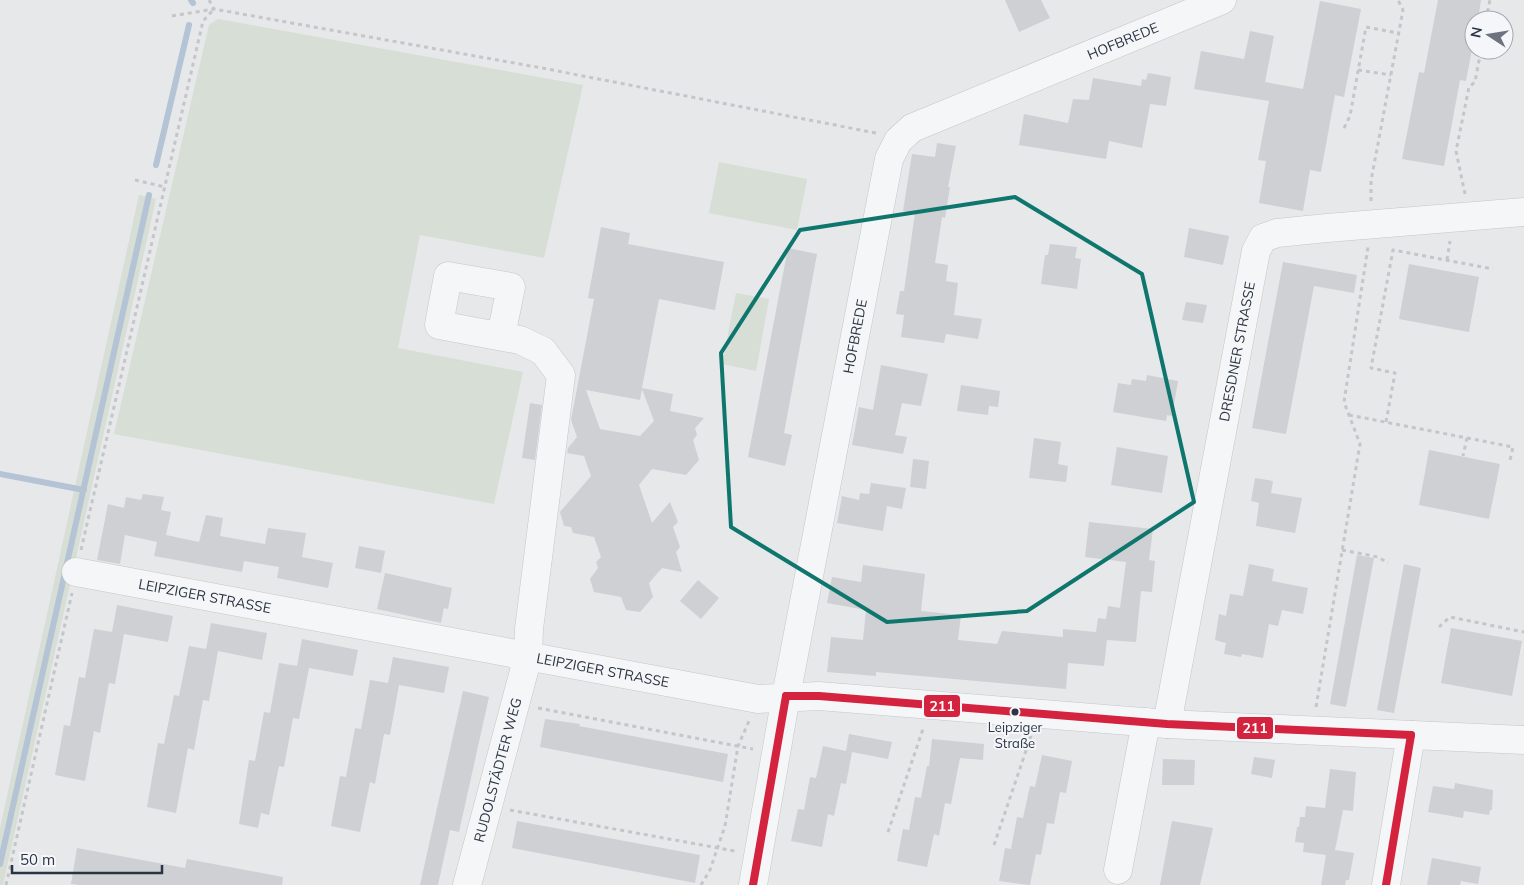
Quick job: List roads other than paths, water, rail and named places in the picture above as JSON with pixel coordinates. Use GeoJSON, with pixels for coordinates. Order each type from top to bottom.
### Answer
{"type":"FeatureCollection","features":[{"type":"Feature","properties":{"kind":"street","name":"HOFBREDE"},"geometry":{"type":"LineString","coordinates":[[753,885],[786,696],[889,159],[898,140],[912,128],[1222,0]]}},
{"type":"Feature","properties":{"kind":"street","name":"DRESDNER STRASSE"},"geometry":{"type":"LineString","coordinates":[[1118,870],[1157,723],[1256,251],[1262,238],[1277,233],[1524,212]]}},
{"type":"Feature","properties":{"kind":"street","name":"RUDOLSTÄDTER WEG"},"geometry":{"type":"LineString","coordinates":[[467,885],[528,656],[529,629],[561,375],[543,351],[520,340],[501,336]]}},
{"type":"Feature","properties":{"kind":"street","name":"LEIPZIGER STRASSE"},"geometry":{"type":"LineString","coordinates":[[76,572],[758,699],[786,696],[819,696],[1157,723],[1313,732],[1524,740]]}},
{"type":"Feature","properties":{"kind":"street"},"geometry":{"type":"LineString","coordinates":[[1386,885],[1411,735]]}},
{"type":"Feature","properties":{"kind":"waterway"},"geometry":{"type":"LineString","coordinates":[[156,165],[189,25]]}},
{"type":"Feature","properties":{"kind":"waterway"},"geometry":{"type":"LineString","coordinates":[[0,864],[149,195]]}},
{"type":"Feature","properties":{"kind":"waterway"},"geometry":{"type":"LineString","coordinates":[[0,474],[84,490]]}},
{"type":"Feature","properties":{"kind":"place","name":"Leipziger Straße"},"geometry":{"type":"Point","coordinates":[1015,712]}}]}
